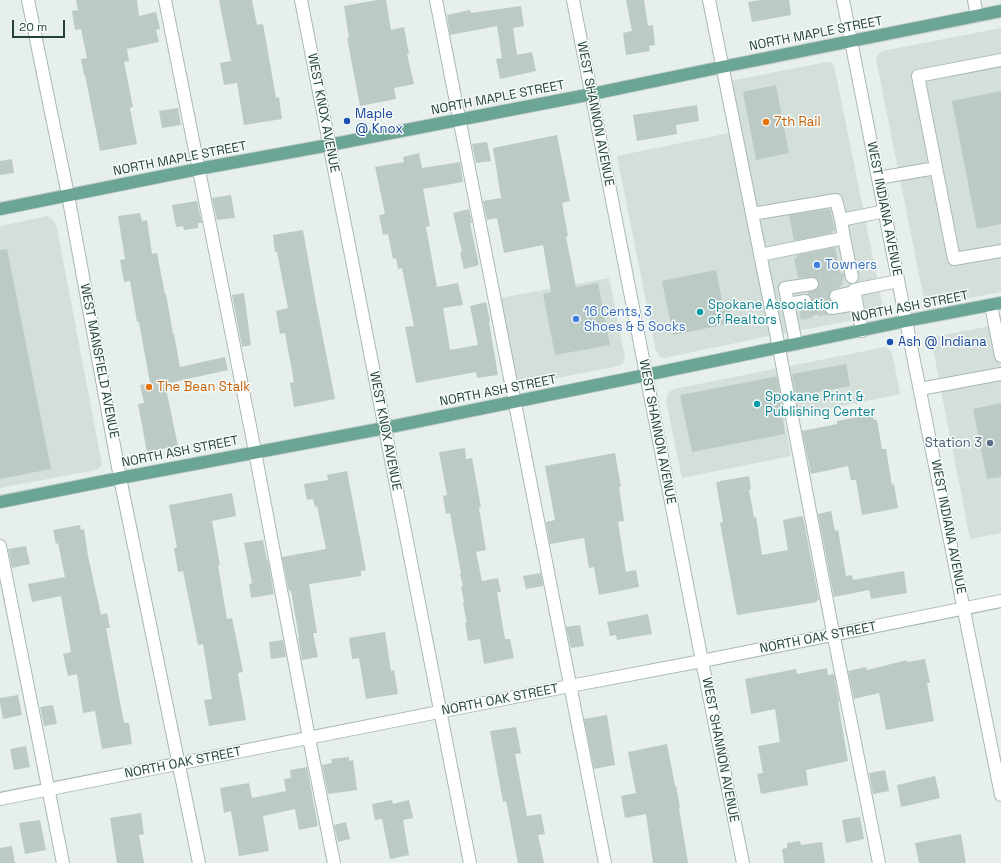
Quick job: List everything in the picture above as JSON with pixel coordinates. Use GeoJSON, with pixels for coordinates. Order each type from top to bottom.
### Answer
{"type":"FeatureCollection","features":[{"type":"Feature","properties":{"kind":"main road","name":"NORTH MAPLE STREET"},"geometry":{"type":"LineString","coordinates":[[0,209],[198,169],[592,94],[1001,11]]}},
{"type":"Feature","properties":{"kind":"main road","name":"NORTH ASH STREET"},"geometry":{"type":"LineString","coordinates":[[0,502],[385,428],[906,321],[996,304]]}},
{"type":"Feature","properties":{"kind":"street","name":"WEST MANSFIELD AVENUE"},"geometry":{"type":"LineString","coordinates":[[28,0],[68,195],[120,478],[199,863]]}},
{"type":"Feature","properties":{"kind":"street"},"geometry":{"type":"LineString","coordinates":[[165,0],[256,452],[309,738],[334,863]]}},
{"type":"Feature","properties":{"kind":"street","name":"WEST KNOX AVENUE"},"geometry":{"type":"LineString","coordinates":[[301,0],[470,863]]}},
{"type":"Feature","properties":{"kind":"street"},"geometry":{"type":"LineString","coordinates":[[436,0],[605,863]]}},
{"type":"Feature","properties":{"kind":"street","name":"WEST SHANNON AVENUE"},"geometry":{"type":"LineString","coordinates":[[573,0],[743,863]]}},
{"type":"Feature","properties":{"kind":"street"},"geometry":{"type":"LineString","coordinates":[[709,0],[779,348],[879,863]]}},
{"type":"Feature","properties":{"kind":"street","name":"WEST INDIANA AVENUE"},"geometry":{"type":"LineString","coordinates":[[843,0],[1001,796]]}},
{"type":"Feature","properties":{"kind":"street"},"geometry":{"type":"LineString","coordinates":[[974,0],[977,16]]}},
{"type":"Feature","properties":{"kind":"street"},"geometry":{"type":"LineString","coordinates":[[1001,60],[918,76],[954,259],[1001,251]]}},
{"type":"Feature","properties":{"kind":"street"},"geometry":{"type":"LineString","coordinates":[[878,178],[936,168]]}},
{"type":"Feature","properties":{"kind":"street"},"geometry":{"type":"LineString","coordinates":[[752,214],[836,200],[844,238],[848,278],[855,295],[862,331]]}},
{"type":"Feature","properties":{"kind":"street"},"geometry":{"type":"LineString","coordinates":[[841,220],[884,211]]}},
{"type":"Feature","properties":{"kind":"street"},"geometry":{"type":"LineString","coordinates":[[760,255],[844,238]]}},
{"type":"Feature","properties":{"kind":"street"},"geometry":{"type":"LineString","coordinates":[[831,308],[855,295],[898,281]]}},
{"type":"Feature","properties":{"kind":"street"},"geometry":{"type":"LineString","coordinates":[[796,344],[793,312],[785,288],[812,284]]}},
{"type":"Feature","properties":{"kind":"street"},"geometry":{"type":"LineString","coordinates":[[836,296],[855,295]]}},
{"type":"Feature","properties":{"kind":"street"},"geometry":{"type":"LineString","coordinates":[[793,312],[805,301]]}},
{"type":"Feature","properties":{"kind":"street"},"geometry":{"type":"LineString","coordinates":[[996,304],[1001,356]]}},
{"type":"Feature","properties":{"kind":"street"},"geometry":{"type":"LineString","coordinates":[[920,389],[1001,374]]}},
{"type":"Feature","properties":{"kind":"street"},"geometry":{"type":"LineString","coordinates":[[0,546],[62,863]]}},
{"type":"Feature","properties":{"kind":"street","name":"NORTH OAK STREET"},"geometry":{"type":"LineString","coordinates":[[0,799],[1001,601]]}},
{"type":"Feature","properties":{"kind":"shaded area"},"geometry":{"type":"Polygon","coordinates":[[[1001,28],[1001,292],[928,305],[924,300],[876,59],[882,51],[1001,28]]]}},
{"type":"Feature","properties":{"kind":"shaded area"},"geometry":{"type":"Polygon","coordinates":[[[827,62],[834,65],[883,307],[881,313],[877,316],[769,336],[664,358],[660,357],[656,351],[617,156],[729,133],[719,83],[827,62]]]}},
{"type":"Feature","properties":{"kind":"shaded area"},"geometry":{"type":"Polygon","coordinates":[[[48,216],[54,221],[57,228],[102,465],[96,470],[0,488],[0,226],[48,216]]]}},
{"type":"Feature","properties":{"kind":"shaded area"},"geometry":{"type":"Polygon","coordinates":[[[609,278],[625,357],[623,363],[619,366],[506,388],[489,300],[609,278]]]}},
{"type":"Feature","properties":{"kind":"shaded area"},"geometry":{"type":"Polygon","coordinates":[[[1001,324],[1001,533],[970,539],[932,344],[934,338],[938,336],[1001,324]]]}},
{"type":"Feature","properties":{"kind":"shaded area"},"geometry":{"type":"Polygon","coordinates":[[[885,347],[892,352],[900,394],[784,418],[791,456],[682,478],[666,401],[669,392],[674,389],[885,347]]]}},
{"type":"Feature","properties":{"kind":"building"},"geometry":{"type":"Polygon","coordinates":[[[76,0],[137,0],[139,16],[156,12],[160,29],[156,30],[159,42],[127,49],[129,61],[124,62],[133,107],[130,108],[137,144],[100,151],[81,59],[87,58],[81,29],[75,30],[72,11],[78,10],[76,0]]]}},
{"type":"Feature","properties":{"kind":"building"},"geometry":{"type":"Polygon","coordinates":[[[219,0],[252,0],[257,25],[263,24],[276,98],[279,97],[282,119],[244,125],[237,83],[224,85],[220,63],[231,61],[219,0]]]}},
{"type":"Feature","properties":{"kind":"building"},"geometry":{"type":"Polygon","coordinates":[[[377,0],[386,0],[391,30],[404,27],[409,54],[407,54],[414,84],[394,88],[396,99],[360,106],[347,38],[349,38],[344,6],[377,0]]]}},
{"type":"Feature","properties":{"kind":"building"},"geometry":{"type":"Polygon","coordinates":[[[626,0],[644,0],[648,26],[653,25],[655,45],[649,46],[650,51],[626,55],[623,33],[632,31],[626,0]]]}},
{"type":"Feature","properties":{"kind":"building"},"geometry":{"type":"Polygon","coordinates":[[[761,0],[789,0],[791,15],[752,22],[748,2],[761,0]]]}},
{"type":"Feature","properties":{"kind":"building"},"geometry":{"type":"Polygon","coordinates":[[[521,6],[524,26],[513,28],[517,55],[532,52],[536,71],[500,79],[496,59],[502,58],[497,26],[450,35],[447,15],[470,10],[471,13],[521,6]]]}},
{"type":"Feature","properties":{"kind":"building","name":"7th Rail"},"geometry":{"type":"Polygon","coordinates":[[[776,85],[789,153],[756,160],[743,92],[776,85]]]}},
{"type":"Feature","properties":{"kind":"building"},"geometry":{"type":"Polygon","coordinates":[[[1001,91],[1001,224],[977,229],[952,101],[1001,91]]]}},
{"type":"Feature","properties":{"kind":"building"},"geometry":{"type":"Polygon","coordinates":[[[697,105],[699,121],[676,125],[677,134],[637,141],[633,115],[697,105]]]}},
{"type":"Feature","properties":{"kind":"building"},"geometry":{"type":"Polygon","coordinates":[[[178,108],[181,125],[162,128],[159,111],[178,108]]]}},
{"type":"Feature","properties":{"kind":"building"},"geometry":{"type":"Polygon","coordinates":[[[557,135],[570,201],[562,203],[568,236],[566,237],[576,287],[598,283],[610,345],[555,355],[543,294],[551,292],[543,245],[504,253],[497,218],[487,220],[483,201],[501,198],[493,148],[557,135]]]}},
{"type":"Feature","properties":{"kind":"building"},"geometry":{"type":"Polygon","coordinates":[[[487,142],[491,161],[476,163],[472,144],[487,142]]]}},
{"type":"Feature","properties":{"kind":"building"},"geometry":{"type":"Polygon","coordinates":[[[419,153],[422,168],[460,162],[463,182],[423,189],[430,226],[426,227],[437,287],[458,283],[463,305],[443,308],[450,350],[478,345],[470,306],[486,302],[498,375],[477,378],[476,372],[416,383],[405,327],[414,326],[402,268],[398,269],[396,258],[393,259],[388,234],[383,235],[379,215],[385,214],[375,167],[404,162],[403,157],[419,153]]]}},
{"type":"Feature","properties":{"kind":"building"},"geometry":{"type":"Polygon","coordinates":[[[12,159],[14,173],[0,175],[0,161],[12,159]]]}},
{"type":"Feature","properties":{"kind":"building"},"geometry":{"type":"Polygon","coordinates":[[[231,195],[235,218],[217,220],[212,198],[231,195]]]}},
{"type":"Feature","properties":{"kind":"building"},"geometry":{"type":"Polygon","coordinates":[[[197,201],[202,223],[198,223],[198,228],[184,230],[183,226],[176,227],[172,205],[197,201]]]}},
{"type":"Feature","properties":{"kind":"building"},"geometry":{"type":"Polygon","coordinates":[[[469,209],[472,223],[470,223],[479,265],[464,269],[460,253],[462,252],[453,213],[469,209]]]}},
{"type":"Feature","properties":{"kind":"building"},"geometry":{"type":"Polygon","coordinates":[[[830,209],[835,231],[832,231],[832,233],[794,241],[789,215],[830,209]]]}},
{"type":"Feature","properties":{"kind":"building"},"geometry":{"type":"Polygon","coordinates":[[[140,213],[142,221],[147,220],[152,254],[157,253],[180,367],[225,357],[228,370],[165,384],[178,446],[147,452],[138,404],[144,403],[140,385],[150,383],[130,281],[124,282],[120,260],[125,259],[118,216],[140,213]]]}},
{"type":"Feature","properties":{"kind":"building"},"geometry":{"type":"Polygon","coordinates":[[[303,230],[335,399],[294,407],[290,383],[294,382],[285,333],[280,334],[276,311],[288,308],[277,252],[275,252],[273,235],[303,230]]]}},
{"type":"Feature","properties":{"kind":"building"},"geometry":{"type":"Polygon","coordinates":[[[835,247],[840,273],[843,273],[844,277],[840,287],[831,290],[829,293],[830,301],[826,302],[824,306],[825,313],[799,318],[802,309],[809,307],[812,304],[812,299],[808,292],[816,290],[819,287],[819,283],[814,277],[798,278],[794,258],[797,258],[797,255],[835,247]]]}},
{"type":"Feature","properties":{"kind":"building"},"geometry":{"type":"Polygon","coordinates":[[[7,249],[51,469],[0,479],[0,250],[7,249]]]}},
{"type":"Feature","properties":{"kind":"building","name":"Spokane Association of Realtors"},"geometry":{"type":"Polygon","coordinates":[[[716,270],[722,301],[728,300],[733,323],[673,335],[662,281],[716,270]]]}},
{"type":"Feature","properties":{"kind":"building"},"geometry":{"type":"Polygon","coordinates":[[[244,293],[251,345],[242,347],[232,295],[244,293]]]}},
{"type":"Feature","properties":{"kind":"building"},"geometry":{"type":"Polygon","coordinates":[[[846,364],[850,386],[796,396],[792,374],[846,364]]]}},
{"type":"Feature","properties":{"kind":"building"},"geometry":{"type":"Polygon","coordinates":[[[777,377],[785,434],[692,452],[680,395],[777,377]]]}},
{"type":"Feature","properties":{"kind":"building","name":"Station 3"},"geometry":{"type":"Polygon","coordinates":[[[1001,403],[1001,477],[987,479],[973,409],[1001,403]]]}},
{"type":"Feature","properties":{"kind":"building"},"geometry":{"type":"Polygon","coordinates":[[[873,414],[874,420],[877,420],[882,449],[886,449],[892,485],[894,484],[898,508],[862,515],[856,480],[851,480],[848,466],[811,474],[802,431],[837,424],[837,421],[873,414]]]}},
{"type":"Feature","properties":{"kind":"building"},"geometry":{"type":"Polygon","coordinates":[[[465,448],[466,459],[472,458],[481,507],[479,508],[486,550],[476,552],[482,581],[498,578],[501,592],[497,592],[505,639],[510,639],[514,658],[484,664],[480,639],[468,641],[465,623],[467,623],[461,586],[463,586],[450,513],[446,514],[443,496],[447,495],[439,452],[465,448]]]}},
{"type":"Feature","properties":{"kind":"building"},"geometry":{"type":"Polygon","coordinates":[[[615,453],[621,487],[619,487],[624,521],[618,522],[626,572],[636,570],[639,587],[599,595],[594,567],[589,568],[584,538],[550,544],[546,522],[555,520],[545,466],[615,453]]]}},
{"type":"Feature","properties":{"kind":"building"},"geometry":{"type":"Polygon","coordinates":[[[347,471],[366,570],[361,571],[361,576],[309,584],[317,633],[313,633],[318,657],[302,660],[291,591],[289,591],[282,557],[326,549],[317,506],[315,507],[313,499],[307,500],[304,484],[328,480],[327,475],[347,471]]]}},
{"type":"Feature","properties":{"kind":"building"},"geometry":{"type":"Polygon","coordinates":[[[749,476],[751,489],[749,490],[754,517],[756,517],[762,555],[788,550],[783,520],[803,517],[819,600],[816,601],[817,602],[737,615],[720,523],[723,522],[716,482],[749,476]]]}},
{"type":"Feature","properties":{"kind":"building"},"geometry":{"type":"Polygon","coordinates":[[[232,493],[236,516],[212,521],[220,565],[218,565],[227,619],[232,618],[243,672],[238,673],[246,720],[209,726],[204,700],[212,699],[203,644],[198,645],[183,571],[178,572],[174,548],[177,548],[169,505],[232,493]]]}},
{"type":"Feature","properties":{"kind":"building"},"geometry":{"type":"Polygon","coordinates":[[[831,511],[835,531],[838,530],[846,576],[852,575],[853,580],[904,571],[907,593],[871,599],[869,590],[834,597],[818,514],[831,511]]]}},
{"type":"Feature","properties":{"kind":"building"},"geometry":{"type":"Polygon","coordinates":[[[80,525],[81,530],[84,529],[88,556],[101,615],[107,613],[110,628],[106,628],[124,723],[129,723],[132,744],[102,749],[95,711],[83,713],[77,674],[68,676],[63,654],[71,652],[61,596],[32,602],[28,584],[65,577],[58,543],[56,544],[53,530],[80,525]]]}},
{"type":"Feature","properties":{"kind":"building"},"geometry":{"type":"Polygon","coordinates":[[[263,540],[274,594],[251,598],[249,584],[252,583],[244,543],[263,540]]]}},
{"type":"Feature","properties":{"kind":"building"},"geometry":{"type":"Polygon","coordinates":[[[26,546],[30,564],[12,568],[8,549],[26,546]]]}},
{"type":"Feature","properties":{"kind":"building"},"geometry":{"type":"Polygon","coordinates":[[[541,573],[543,586],[526,589],[523,576],[541,573]]]}},
{"type":"Feature","properties":{"kind":"building"},"geometry":{"type":"Polygon","coordinates":[[[648,614],[652,634],[617,640],[616,635],[610,636],[607,622],[648,614]]]}},
{"type":"Feature","properties":{"kind":"building"},"geometry":{"type":"Polygon","coordinates":[[[580,625],[584,646],[571,648],[566,627],[580,625]]]}},
{"type":"Feature","properties":{"kind":"building"},"geometry":{"type":"Polygon","coordinates":[[[385,632],[391,671],[394,670],[398,694],[366,699],[359,658],[352,659],[349,638],[385,632]]]}},
{"type":"Feature","properties":{"kind":"building"},"geometry":{"type":"Polygon","coordinates":[[[283,640],[286,657],[271,659],[269,642],[283,640]]]}},
{"type":"Feature","properties":{"kind":"building"},"geometry":{"type":"Polygon","coordinates":[[[925,659],[930,683],[927,683],[934,721],[886,730],[879,693],[854,699],[848,671],[866,667],[867,670],[907,660],[907,662],[925,659]]]}},
{"type":"Feature","properties":{"kind":"building"},"geometry":{"type":"Polygon","coordinates":[[[827,668],[828,675],[834,674],[848,761],[806,770],[808,785],[761,794],[757,774],[763,773],[758,746],[780,742],[775,709],[751,714],[745,679],[796,669],[797,674],[827,668]]]}},
{"type":"Feature","properties":{"kind":"building"},"geometry":{"type":"Polygon","coordinates":[[[18,695],[22,715],[3,719],[0,698],[18,695]]]}},
{"type":"Feature","properties":{"kind":"building"},"geometry":{"type":"Polygon","coordinates":[[[53,705],[57,724],[44,726],[40,707],[53,705]]]}},
{"type":"Feature","properties":{"kind":"building"},"geometry":{"type":"Polygon","coordinates":[[[607,715],[615,765],[594,769],[584,719],[607,715]]]}},
{"type":"Feature","properties":{"kind":"building"},"geometry":{"type":"Polygon","coordinates":[[[516,727],[521,753],[515,754],[527,816],[541,814],[545,834],[538,835],[544,863],[518,863],[506,801],[503,802],[490,731],[516,727]]]}},
{"type":"Feature","properties":{"kind":"building"},"geometry":{"type":"Polygon","coordinates":[[[667,744],[680,807],[688,863],[653,863],[646,814],[625,818],[621,796],[636,793],[628,752],[667,744]]]}},
{"type":"Feature","properties":{"kind":"building"},"geometry":{"type":"Polygon","coordinates":[[[26,746],[30,767],[14,770],[10,749],[26,746]]]}},
{"type":"Feature","properties":{"kind":"building"},"geometry":{"type":"Polygon","coordinates":[[[349,757],[349,761],[353,760],[357,790],[328,794],[322,765],[332,763],[331,759],[349,757]]]}},
{"type":"Feature","properties":{"kind":"building"},"geometry":{"type":"Polygon","coordinates":[[[307,767],[318,826],[299,830],[295,809],[263,816],[269,851],[239,856],[231,811],[224,813],[220,788],[249,783],[252,798],[286,791],[284,779],[291,778],[290,770],[307,767]]]}},
{"type":"Feature","properties":{"kind":"building"},"geometry":{"type":"Polygon","coordinates":[[[885,770],[889,791],[873,794],[869,773],[885,770]]]}},
{"type":"Feature","properties":{"kind":"building"},"geometry":{"type":"Polygon","coordinates":[[[935,776],[940,798],[901,807],[897,785],[935,776]]]}},
{"type":"Feature","properties":{"kind":"building"},"geometry":{"type":"Polygon","coordinates":[[[392,800],[393,804],[409,800],[413,818],[403,820],[409,855],[390,859],[382,819],[375,820],[372,804],[392,800]]]}},
{"type":"Feature","properties":{"kind":"building"},"geometry":{"type":"Polygon","coordinates":[[[141,813],[144,834],[139,835],[144,863],[117,863],[110,818],[141,813]]]}},
{"type":"Feature","properties":{"kind":"building"},"geometry":{"type":"Polygon","coordinates":[[[860,817],[864,839],[846,843],[842,820],[860,817]]]}},
{"type":"Feature","properties":{"kind":"building"},"geometry":{"type":"Polygon","coordinates":[[[40,820],[46,850],[25,854],[19,823],[40,820]]]}},
{"type":"Feature","properties":{"kind":"building"},"geometry":{"type":"Polygon","coordinates":[[[346,822],[350,839],[338,842],[334,825],[346,822]]]}},
{"type":"Feature","properties":{"kind":"building"},"geometry":{"type":"Polygon","coordinates":[[[961,834],[966,863],[919,863],[915,843],[961,834]]]}},
{"type":"Feature","properties":{"kind":"building"},"geometry":{"type":"Polygon","coordinates":[[[800,841],[801,845],[822,842],[825,863],[784,863],[782,849],[787,848],[787,843],[800,841]]]}},
{"type":"Feature","properties":{"kind":"building"},"geometry":{"type":"Polygon","coordinates":[[[12,846],[15,863],[0,863],[0,848],[12,846]]]}},
{"type":"Feature","properties":{"kind":"tunnel"},"geometry":{"type":"LineString","coordinates":[[812,284],[843,279]]}},
{"type":"Feature","properties":{"kind":"tunnel"},"geometry":{"type":"LineString","coordinates":[[805,301],[836,296]]}},
{"type":"Feature","properties":{"kind":"tunnel"},"geometry":{"type":"LineString","coordinates":[[800,314],[831,308]]}},
{"type":"Feature","properties":{"kind":"place","name":"Maple @ Knox"},"geometry":{"type":"Point","coordinates":[347,121]}},
{"type":"Feature","properties":{"kind":"place","name":"7th Rail"},"geometry":{"type":"Point","coordinates":[766,122]}},
{"type":"Feature","properties":{"kind":"place","name":"Towners"},"geometry":{"type":"Point","coordinates":[817,265]}},
{"type":"Feature","properties":{"kind":"place","name":"Spokane Association of Realtors"},"geometry":{"type":"Point","coordinates":[700,312]}},
{"type":"Feature","properties":{"kind":"place","name":"16 Cents, 3 Shoes & 5 Socks"},"geometry":{"type":"Point","coordinates":[576,319]}},
{"type":"Feature","properties":{"kind":"place","name":"Ash @ Indiana"},"geometry":{"type":"Point","coordinates":[890,342]}},
{"type":"Feature","properties":{"kind":"place","name":"The Bean Stalk"},"geometry":{"type":"Point","coordinates":[149,387]}},
{"type":"Feature","properties":{"kind":"place","name":"Spokane Print & Publishing Center"},"geometry":{"type":"Point","coordinates":[757,404]}},
{"type":"Feature","properties":{"kind":"place","name":"Station 3"},"geometry":{"type":"Point","coordinates":[990,443]}}]}
